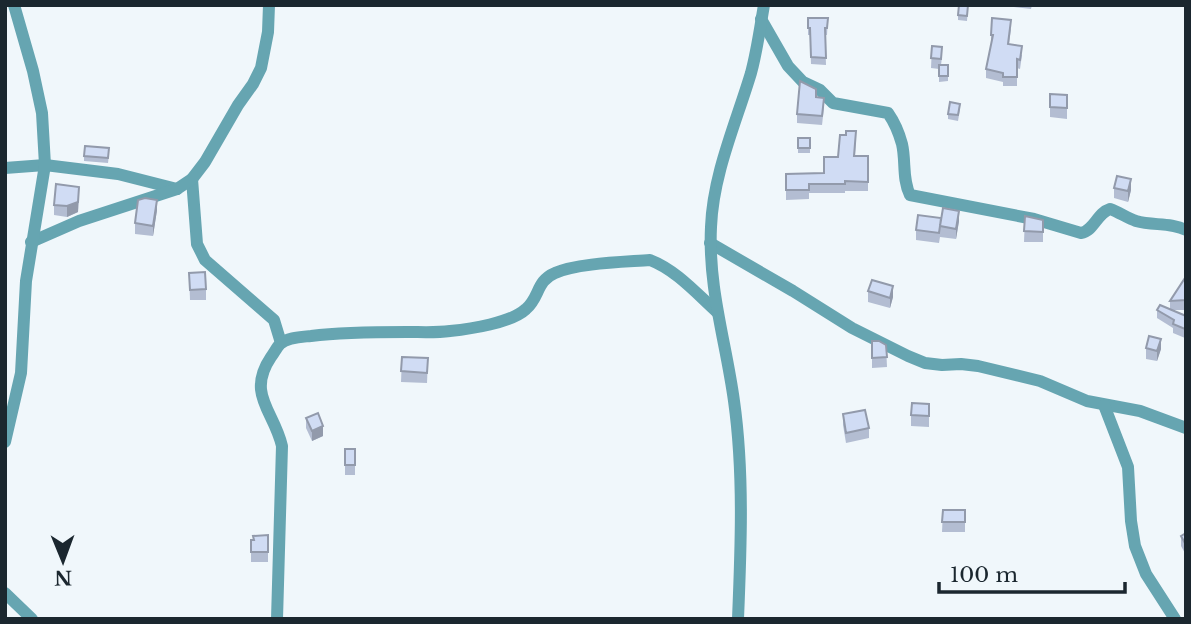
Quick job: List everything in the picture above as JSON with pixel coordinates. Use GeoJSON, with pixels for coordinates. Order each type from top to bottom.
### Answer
{"type":"FeatureCollection","features":[{"type":"Feature","properties":{"kind":"street"},"geometry":{"type":"LineString","coordinates":[[5,442],[21,373],[26,281],[45,165],[42,113],[14,5]]}},
{"type":"Feature","properties":{"kind":"street"},"geometry":{"type":"LineString","coordinates":[[32,242],[79,221],[177,189],[191,179],[205,162],[261,68],[268,32],[269,5]]}},
{"type":"Feature","properties":{"kind":"street"},"geometry":{"type":"LineString","coordinates":[[738,619],[739,453],[734,402],[717,312],[710,243],[715,192],[752,70],[764,5]]}},
{"type":"Feature","properties":{"kind":"street"},"geometry":{"type":"LineString","coordinates":[[761,19],[788,66],[803,82],[820,90],[834,103],[888,113],[895,123],[902,143],[906,186],[911,194],[1034,219],[1081,233],[1086,233],[1105,211],[1110,209],[1139,222],[1169,224],[1186,230]]}},
{"type":"Feature","properties":{"kind":"street"},"geometry":{"type":"LineString","coordinates":[[5,168],[45,165],[118,174],[177,189]]}},
{"type":"Feature","properties":{"kind":"street"},"geometry":{"type":"LineString","coordinates":[[191,179],[197,244],[205,260],[274,320],[281,343]]}},
{"type":"Feature","properties":{"kind":"street"},"geometry":{"type":"LineString","coordinates":[[710,243],[852,328],[925,363],[978,366],[1040,381],[1087,401],[1140,411],[1186,428]]}},
{"type":"Feature","properties":{"kind":"street"},"geometry":{"type":"LineString","coordinates":[[277,619],[283,459],[279,435],[261,397],[260,383],[263,369],[281,343],[295,338],[331,333],[446,332],[481,327],[525,311],[535,299],[543,281],[554,273],[579,267],[650,260],[675,274],[717,312]]}},
{"type":"Feature","properties":{"kind":"street"},"geometry":{"type":"LineString","coordinates":[[1104,405],[1128,467],[1135,546],[1146,574],[1175,619]]}},
{"type":"Feature","properties":{"kind":"street"},"geometry":{"type":"LineString","coordinates":[[7,597],[32,619]]}},
{"type":"Feature","properties":{"kind":"building"},"geometry":{"type":"Polygon","coordinates":[[[959,5],[968,5],[967,16],[958,15],[959,5]]]}},
{"type":"Feature","properties":{"kind":"building"},"geometry":{"type":"Polygon","coordinates":[[[808,18],[828,18],[825,28],[826,58],[811,57],[808,18]]]}},
{"type":"Feature","properties":{"kind":"building"},"geometry":{"type":"Polygon","coordinates":[[[992,18],[1011,20],[1008,44],[1022,46],[1020,60],[1017,59],[1017,77],[1003,77],[1003,73],[986,69],[993,35],[992,18]]]}},
{"type":"Feature","properties":{"kind":"building"},"geometry":{"type":"Polygon","coordinates":[[[932,46],[942,47],[941,59],[931,58],[932,46]]]}},
{"type":"Feature","properties":{"kind":"building"},"geometry":{"type":"Polygon","coordinates":[[[939,65],[948,65],[948,76],[939,76],[939,65]]]}},
{"type":"Feature","properties":{"kind":"building"},"geometry":{"type":"Polygon","coordinates":[[[800,81],[816,89],[816,97],[824,98],[822,116],[797,114],[800,81]]]}},
{"type":"Feature","properties":{"kind":"building"},"geometry":{"type":"Polygon","coordinates":[[[1050,94],[1067,95],[1067,108],[1050,107],[1050,94]]]}},
{"type":"Feature","properties":{"kind":"building"},"geometry":{"type":"Polygon","coordinates":[[[950,102],[960,104],[958,115],[948,114],[950,102]]]}},
{"type":"Feature","properties":{"kind":"building"},"geometry":{"type":"Polygon","coordinates":[[[846,131],[856,131],[854,156],[868,156],[868,182],[809,184],[809,190],[786,190],[786,174],[824,173],[824,157],[838,157],[840,135],[846,135],[846,131]]]}},
{"type":"Feature","properties":{"kind":"building"},"geometry":{"type":"Polygon","coordinates":[[[798,138],[810,138],[810,148],[798,148],[798,138]]]}},
{"type":"Feature","properties":{"kind":"building"},"geometry":{"type":"Polygon","coordinates":[[[85,146],[109,148],[108,158],[84,156],[85,146]]]}},
{"type":"Feature","properties":{"kind":"building"},"geometry":{"type":"Polygon","coordinates":[[[1117,176],[1131,179],[1128,191],[1114,188],[1117,176]]]}},
{"type":"Feature","properties":{"kind":"building"},"geometry":{"type":"Polygon","coordinates":[[[56,184],[79,187],[78,202],[67,206],[54,205],[56,184]]]}},
{"type":"Feature","properties":{"kind":"building"},"geometry":{"type":"Polygon","coordinates":[[[138,200],[157,200],[153,226],[135,223],[138,200]]]}},
{"type":"Feature","properties":{"kind":"building"},"geometry":{"type":"Polygon","coordinates":[[[943,208],[959,211],[956,229],[940,226],[943,208]]]}},
{"type":"Feature","properties":{"kind":"building"},"geometry":{"type":"Polygon","coordinates":[[[918,215],[941,218],[939,233],[916,230],[918,215]]]}},
{"type":"Feature","properties":{"kind":"building"},"geometry":{"type":"Polygon","coordinates":[[[1025,216],[1043,220],[1043,232],[1024,231],[1025,216]]]}},
{"type":"Feature","properties":{"kind":"building"},"geometry":{"type":"Polygon","coordinates":[[[205,272],[206,289],[190,290],[189,273],[205,272]]]}},
{"type":"Feature","properties":{"kind":"building"},"geometry":{"type":"Polygon","coordinates":[[[1185,278],[1186,300],[1170,301],[1185,278]]]}},
{"type":"Feature","properties":{"kind":"building"},"geometry":{"type":"Polygon","coordinates":[[[872,280],[893,286],[890,298],[868,291],[872,280]]]}},
{"type":"Feature","properties":{"kind":"building"},"geometry":{"type":"Polygon","coordinates":[[[1160,305],[1186,316],[1185,329],[1173,324],[1174,320],[1157,310],[1160,305]]]}},
{"type":"Feature","properties":{"kind":"building"},"geometry":{"type":"Polygon","coordinates":[[[1149,336],[1161,339],[1157,351],[1146,348],[1149,336]]]}},
{"type":"Feature","properties":{"kind":"building"},"geometry":{"type":"Polygon","coordinates":[[[872,341],[886,345],[887,357],[872,358],[872,341]]]}},
{"type":"Feature","properties":{"kind":"building"},"geometry":{"type":"Polygon","coordinates":[[[402,357],[428,358],[427,373],[401,371],[402,357]]]}},
{"type":"Feature","properties":{"kind":"building"},"geometry":{"type":"Polygon","coordinates":[[[912,403],[929,404],[929,416],[911,415],[912,403]]]}},
{"type":"Feature","properties":{"kind":"building"},"geometry":{"type":"Polygon","coordinates":[[[865,410],[869,428],[846,433],[843,414],[865,410]]]}},
{"type":"Feature","properties":{"kind":"building"},"geometry":{"type":"Polygon","coordinates":[[[318,413],[323,426],[312,431],[306,418],[318,413]]]}},
{"type":"Feature","properties":{"kind":"building"},"geometry":{"type":"Polygon","coordinates":[[[345,449],[355,449],[355,465],[345,465],[345,449]]]}},
{"type":"Feature","properties":{"kind":"building"},"geometry":{"type":"Polygon","coordinates":[[[943,510],[965,510],[965,522],[942,522],[943,510]]]}},
{"type":"Feature","properties":{"kind":"building"},"geometry":{"type":"Polygon","coordinates":[[[268,535],[268,552],[251,552],[253,536],[268,535]]]}}]}
